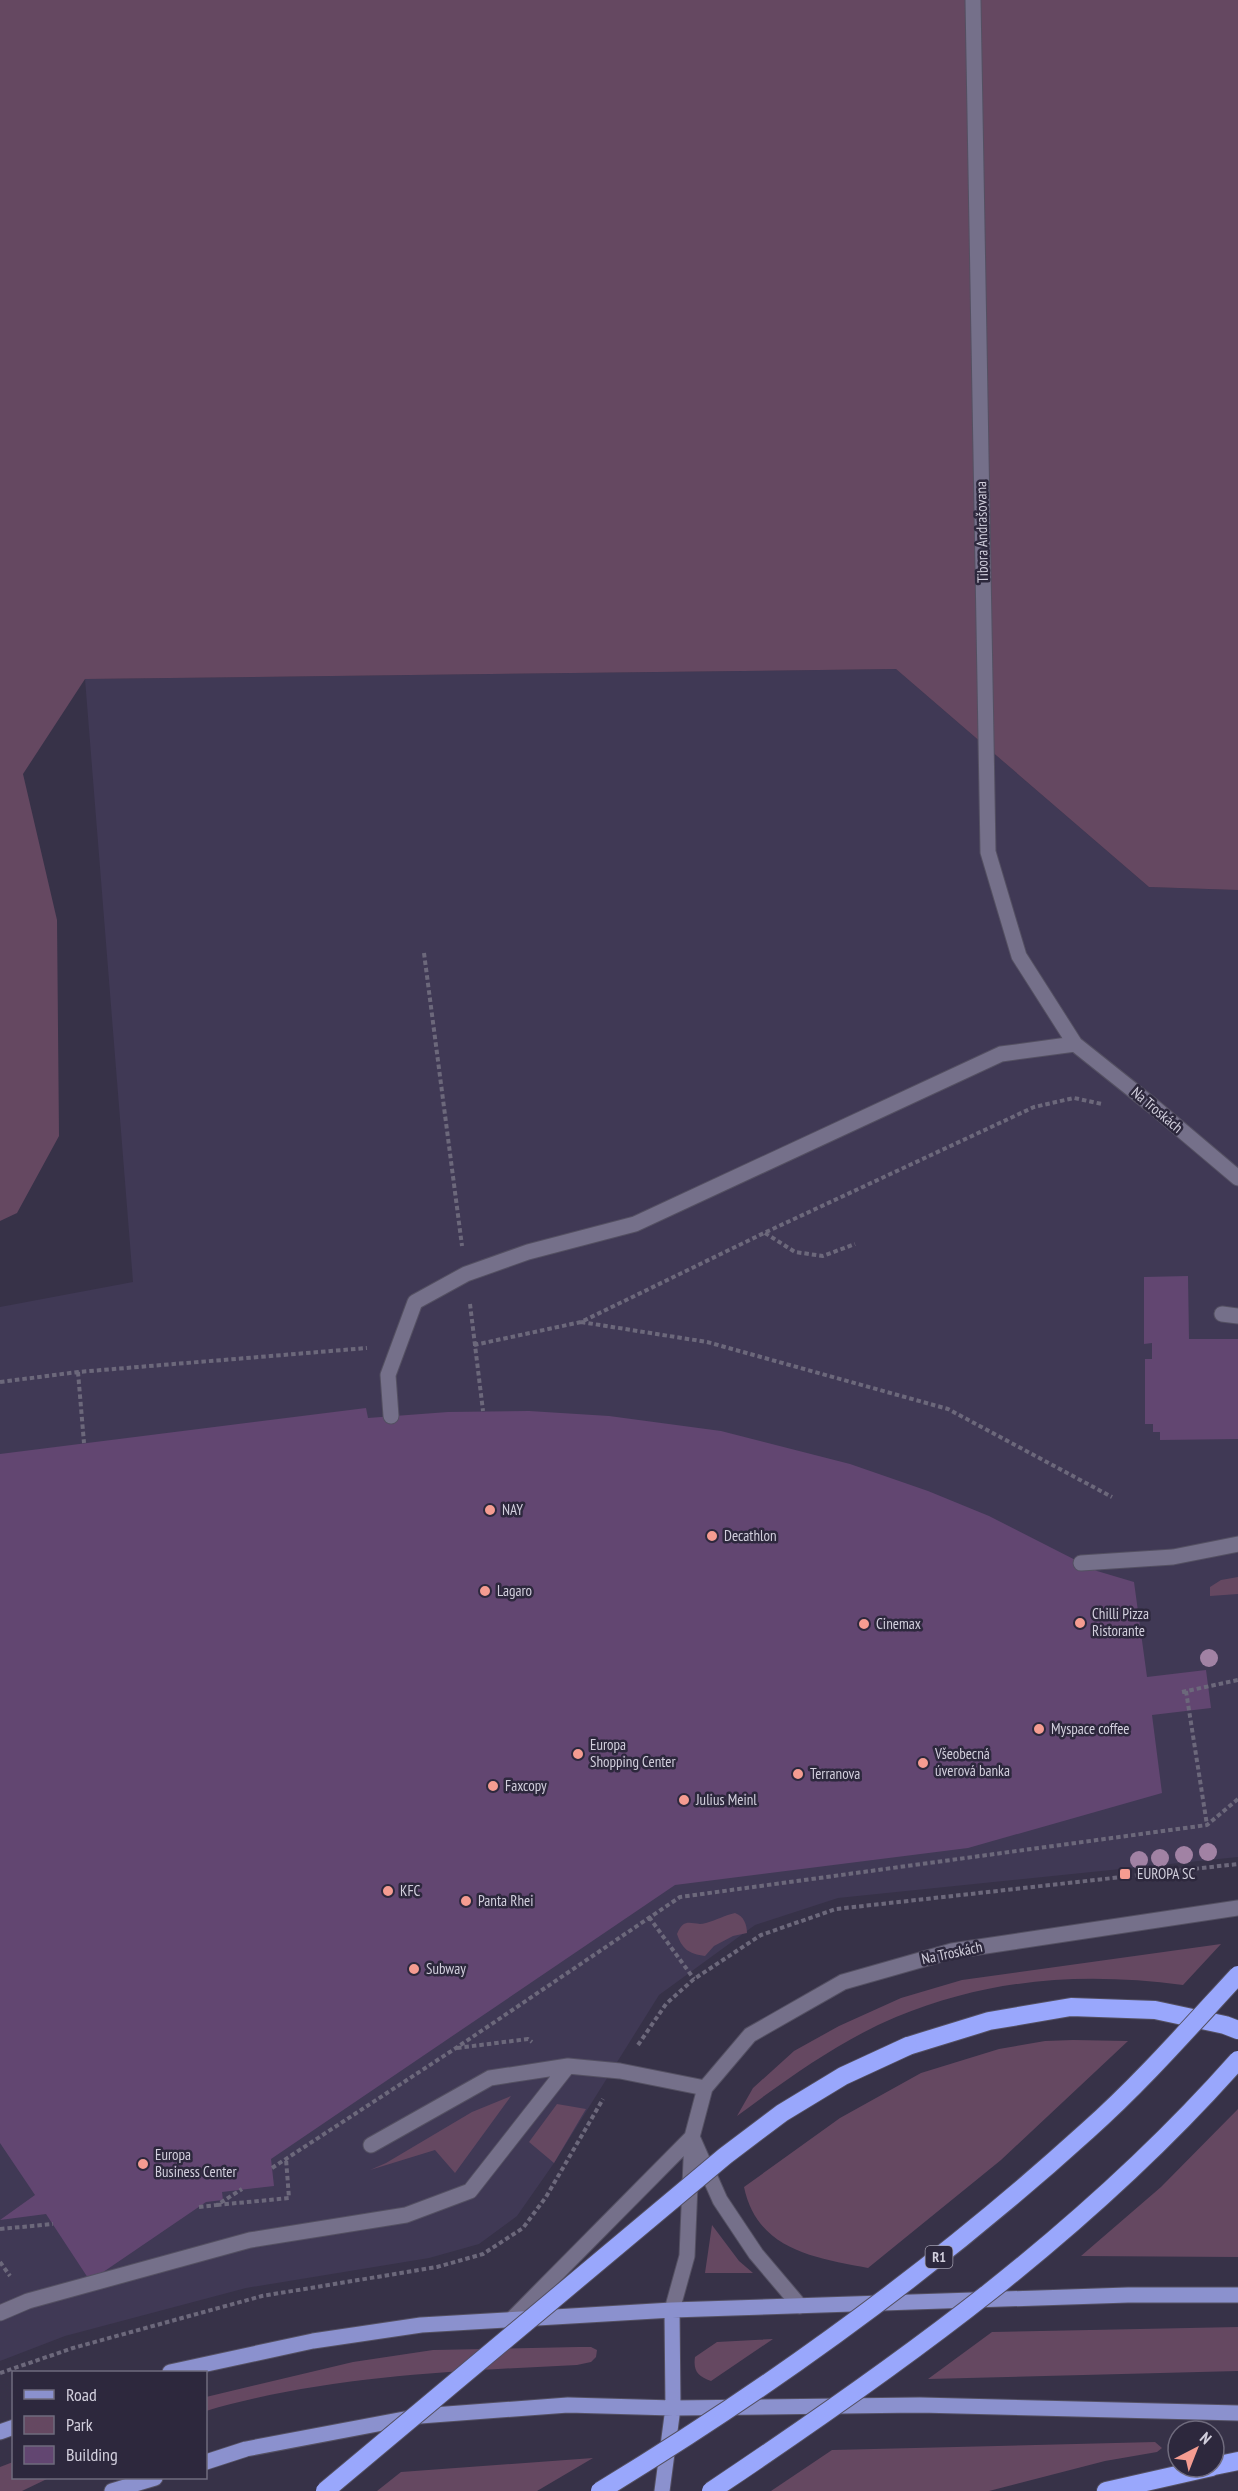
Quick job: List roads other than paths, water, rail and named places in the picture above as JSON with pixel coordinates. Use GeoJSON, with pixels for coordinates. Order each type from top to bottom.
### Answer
{"type":"FeatureCollection","features":[{"type":"Feature","properties":{"kind":"highway","name":"R1"},"geometry":{"type":"LineString","coordinates":[[600,2491],[675,2446],[845,2330],[938,2258],[1089,2130],[1238,1975]]}},
{"type":"Feature","properties":{"kind":"highway"},"geometry":{"type":"LineString","coordinates":[[325,2491],[725,2156],[782,2113],[843,2076],[908,2046],[989,2020],[1071,2007],[1155,2010],[1225,2025],[1238,2030]]}},
{"type":"Feature","properties":{"kind":"highway"},"geometry":{"type":"LineString","coordinates":[[711,2491],[879,2377],[967,2312],[1049,2243],[1133,2167],[1238,2060]]}},
{"type":"Feature","properties":{"kind":"highway"},"geometry":{"type":"LineString","coordinates":[[1106,2491],[1166,2478]]}},
{"type":"Feature","properties":{"kind":"main road"},"geometry":{"type":"LineString","coordinates":[[179,2371],[314,2341],[421,2325],[672,2310],[1128,2295],[1238,2295]]}},
{"type":"Feature","properties":{"kind":"main road"},"geometry":{"type":"LineString","coordinates":[[662,2491],[672,2408],[672,2310]]}},
{"type":"Feature","properties":{"kind":"main road"},"geometry":{"type":"LineString","coordinates":[[207,2462],[246,2449],[420,2416],[568,2405],[672,2408],[920,2405],[1238,2413]]}},
{"type":"Feature","properties":{"kind":"main road"},"geometry":{"type":"LineString","coordinates":[[112,2491],[152,2479]]}},
{"type":"Feature","properties":{"kind":"street","name":"Tibora Andrašovana"},"geometry":{"type":"LineString","coordinates":[[973,0],[988,852],[1019,956],[1075,1044]]}},
{"type":"Feature","properties":{"kind":"street","name":"Na Troskách"},"geometry":{"type":"LineString","coordinates":[[1075,1044],[1238,1178]]}},
{"type":"Feature","properties":{"kind":"street"},"geometry":{"type":"LineString","coordinates":[[391,1416],[388,1375],[415,1302],[466,1274],[528,1252],[635,1224],[1001,1054],[1075,1044]]}},
{"type":"Feature","properties":{"kind":"street"},"geometry":{"type":"LineString","coordinates":[[1222,1314],[1238,1316]]}},
{"type":"Feature","properties":{"kind":"street"},"geometry":{"type":"LineString","coordinates":[[1081,1563],[1173,1557],[1238,1544]]}},
{"type":"Feature","properties":{"kind":"street","name":"Na Troskách"},"geometry":{"type":"LineString","coordinates":[[705,2088],[750,2035],[843,1982],[952,1950],[1238,1908]]}},
{"type":"Feature","properties":{"kind":"street"},"geometry":{"type":"LineString","coordinates":[[0,2313],[28,2301],[250,2240],[406,2215],[470,2191],[568,2066]]}},
{"type":"Feature","properties":{"kind":"street"},"geometry":{"type":"LineString","coordinates":[[370,2145],[490,2078],[568,2066],[620,2071],[705,2088],[692,2137],[687,2256],[672,2310]]}},
{"type":"Feature","properties":{"kind":"street"},"geometry":{"type":"LineString","coordinates":[[692,2137],[720,2199],[756,2254],[800,2306]]}},
{"type":"Feature","properties":{"kind":"street"},"geometry":{"type":"LineString","coordinates":[[512,2319],[692,2137]]}},
{"type":"Feature","properties":{"kind":"place","name":"NAY"},"geometry":{"type":"Point","coordinates":[490,1510]}},
{"type":"Feature","properties":{"kind":"place","name":"Decathlon"},"geometry":{"type":"Point","coordinates":[712,1536]}},
{"type":"Feature","properties":{"kind":"place","name":"Lagaro"},"geometry":{"type":"Point","coordinates":[485,1591]}},
{"type":"Feature","properties":{"kind":"place","name":"Chilli Pizza Ristorante"},"geometry":{"type":"Point","coordinates":[1080,1623]}},
{"type":"Feature","properties":{"kind":"place","name":"Cinemax"},"geometry":{"type":"Point","coordinates":[864,1624]}},
{"type":"Feature","properties":{"kind":"place","name":"Myspace coffee"},"geometry":{"type":"Point","coordinates":[1039,1729]}},
{"type":"Feature","properties":{"kind":"place","name":"Europa Shopping Center"},"geometry":{"type":"Point","coordinates":[578,1754]}},
{"type":"Feature","properties":{"kind":"place","name":"Všeobecná úverová banka"},"geometry":{"type":"Point","coordinates":[923,1763]}},
{"type":"Feature","properties":{"kind":"place","name":"Terranova"},"geometry":{"type":"Point","coordinates":[798,1774]}},
{"type":"Feature","properties":{"kind":"place","name":"Faxcopy"},"geometry":{"type":"Point","coordinates":[493,1786]}},
{"type":"Feature","properties":{"kind":"place","name":"Julius Meinl"},"geometry":{"type":"Point","coordinates":[684,1800]}},
{"type":"Feature","properties":{"kind":"place","name":"EUROPA SC"},"geometry":{"type":"Point","coordinates":[1125,1874]}},
{"type":"Feature","properties":{"kind":"place","name":"KFC"},"geometry":{"type":"Point","coordinates":[388,1891]}},
{"type":"Feature","properties":{"kind":"place","name":"Panta Rhei"},"geometry":{"type":"Point","coordinates":[466,1901]}},
{"type":"Feature","properties":{"kind":"place","name":"Subway"},"geometry":{"type":"Point","coordinates":[414,1969]}},
{"type":"Feature","properties":{"kind":"place","name":"Europa Business Center"},"geometry":{"type":"Point","coordinates":[143,2164]}}]}
